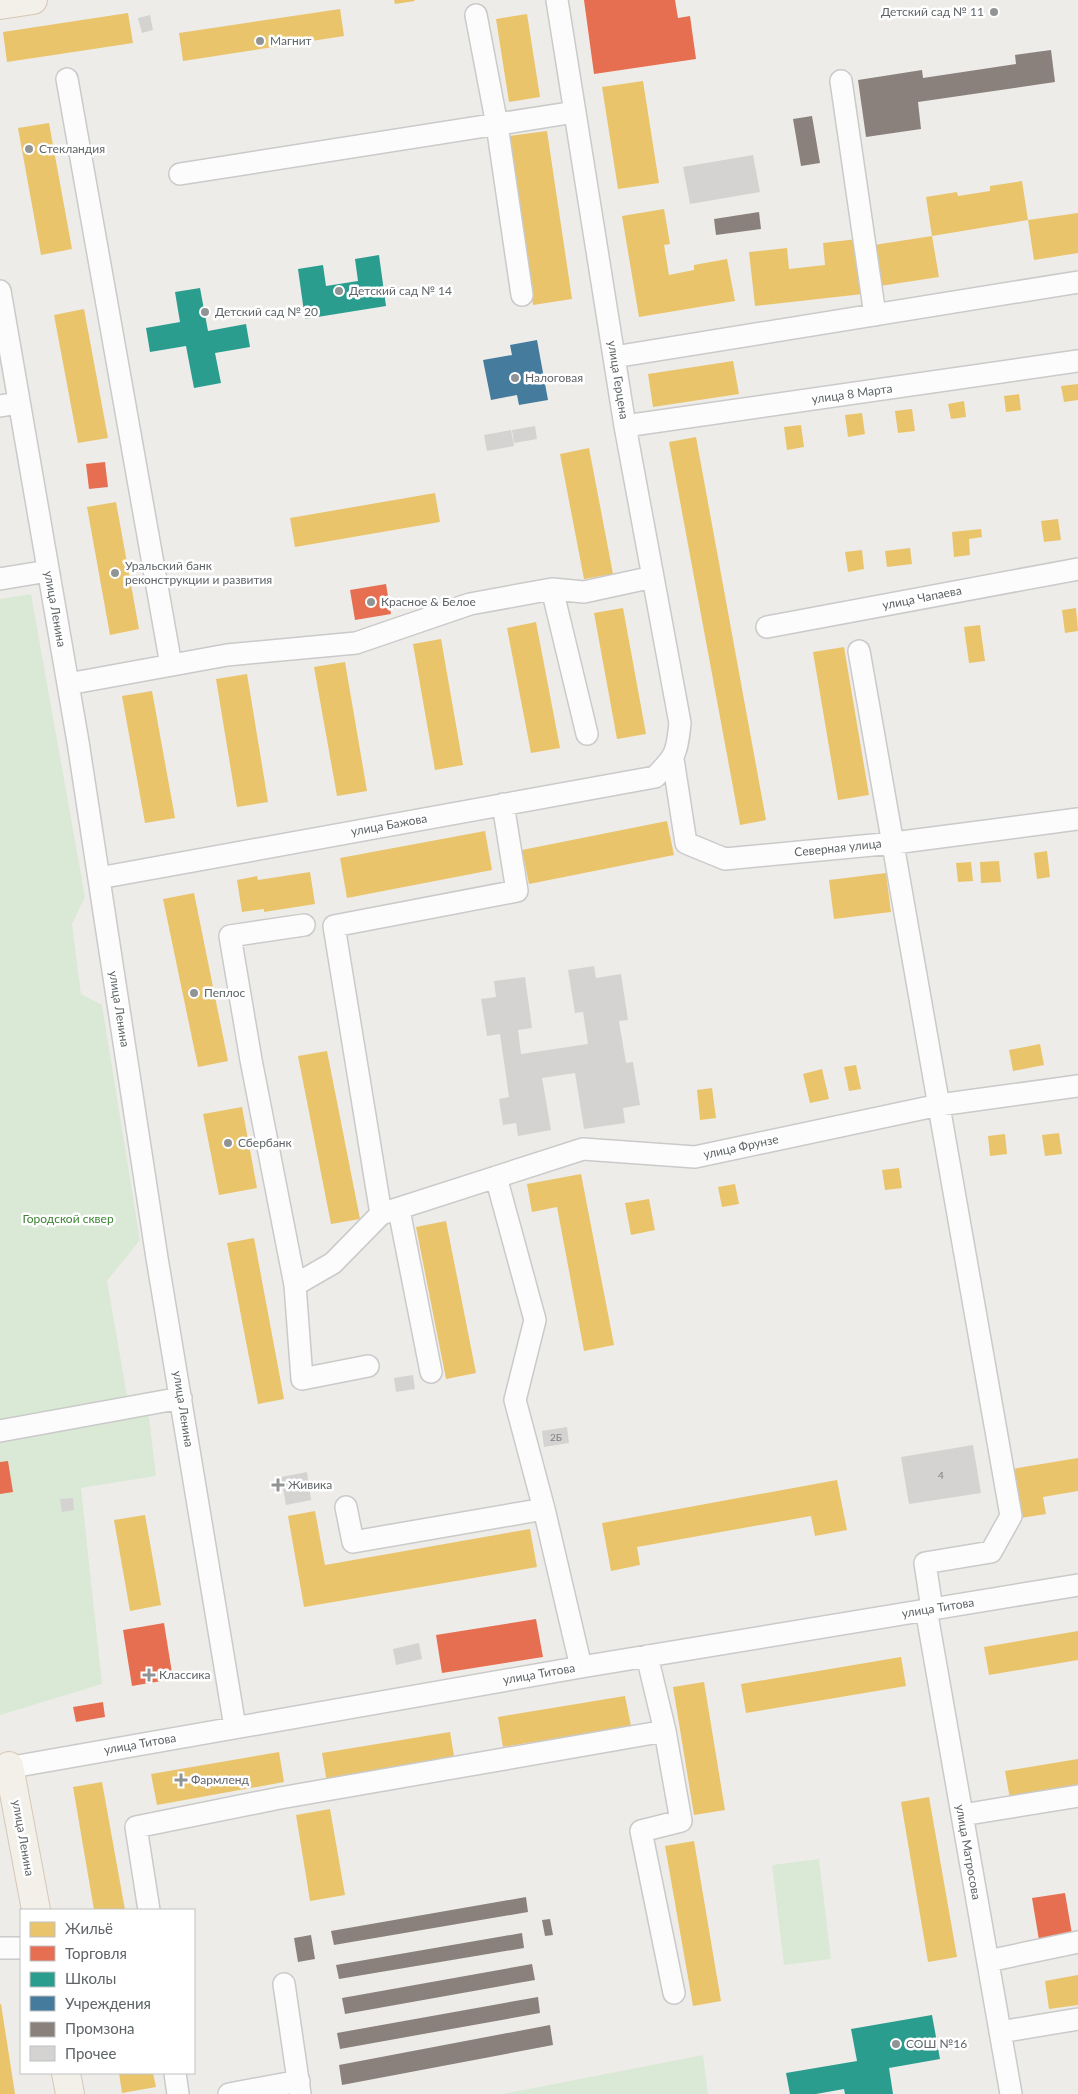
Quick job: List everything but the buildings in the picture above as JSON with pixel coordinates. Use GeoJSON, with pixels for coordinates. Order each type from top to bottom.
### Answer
{"type":"FeatureCollection","features":[{"type":"Feature","properties":{"kind":"main road"},"geometry":{"type":"LineString","coordinates":[[0,5],[33,0]]}},
{"type":"Feature","properties":{"kind":"main road","name":"улица Ленина"},"geometry":{"type":"LineString","coordinates":[[9,1767],[36,1909]]}},
{"type":"Feature","properties":{"kind":"main road"},"geometry":{"type":"LineString","coordinates":[[66,2074],[70,2094]]}},
{"type":"Feature","properties":{"kind":"street","name":"улица Герцена"},"geometry":{"type":"LineString","coordinates":[[557,0],[625,426],[680,723],[678,743],[673,759]]}},
{"type":"Feature","properties":{"kind":"street"},"geometry":{"type":"LineString","coordinates":[[476,15],[497,124],[522,295]]}},
{"type":"Feature","properties":{"kind":"street"},"geometry":{"type":"LineString","coordinates":[[67,79],[171,665]]}},
{"type":"Feature","properties":{"kind":"street"},"geometry":{"type":"LineString","coordinates":[[841,81],[875,315]]}},
{"type":"Feature","properties":{"kind":"street"},"geometry":{"type":"LineString","coordinates":[[180,174],[575,112]]}},
{"type":"Feature","properties":{"kind":"street"},"geometry":{"type":"LineString","coordinates":[[614,357],[1078,282]]}},
{"type":"Feature","properties":{"kind":"street","name":"улица Ленина"},"geometry":{"type":"LineString","coordinates":[[0,291],[10,405],[48,571],[68,684],[235,1727]]}},
{"type":"Feature","properties":{"kind":"street","name":"улица 8 Марта"},"geometry":{"type":"LineString","coordinates":[[625,426],[1078,361]]}},
{"type":"Feature","properties":{"kind":"street","name":"улица Чапаева"},"geometry":{"type":"LineString","coordinates":[[767,627],[1078,569]]}},
{"type":"Feature","properties":{"kind":"street"},"geometry":{"type":"LineString","coordinates":[[0,580],[48,571]]}},
{"type":"Feature","properties":{"kind":"street"},"geometry":{"type":"LineString","coordinates":[[68,684],[227,655],[356,643],[470,604],[552,590],[584,592],[653,578]]}},
{"type":"Feature","properties":{"kind":"street"},"geometry":{"type":"LineString","coordinates":[[552,590],[587,734]]}},
{"type":"Feature","properties":{"kind":"street"},"geometry":{"type":"LineString","coordinates":[[859,651],[939,1105]]}},
{"type":"Feature","properties":{"kind":"street","name":"улица Бажова"},"geometry":{"type":"LineString","coordinates":[[99,878],[655,777],[673,759]]}},
{"type":"Feature","properties":{"kind":"street","name":"Северная улица"},"geometry":{"type":"LineString","coordinates":[[673,759],[686,843],[725,860],[894,843],[1078,819]]}},
{"type":"Feature","properties":{"kind":"street"},"geometry":{"type":"LineString","coordinates":[[431,1372],[390,1212],[334,926],[517,891],[503,804]]}},
{"type":"Feature","properties":{"kind":"street"},"geometry":{"type":"LineString","coordinates":[[304,925],[230,936],[251,1060],[295,1285],[302,1379],[368,1366]]}},
{"type":"Feature","properties":{"kind":"street","name":"улица Фрунзе"},"geometry":{"type":"LineString","coordinates":[[390,1212],[583,1149],[695,1156],[939,1105],[1078,1086]]}},
{"type":"Feature","properties":{"kind":"street","name":"улица Матросова"},"geometry":{"type":"LineString","coordinates":[[939,1105],[1011,1516],[991,1552],[926,1563],[929,1609],[962,1815],[1011,2094]]}},
{"type":"Feature","properties":{"kind":"street"},"geometry":{"type":"LineString","coordinates":[[496,1177],[535,1320],[515,1400],[544,1508],[581,1667]]}},
{"type":"Feature","properties":{"kind":"street"},"geometry":{"type":"LineString","coordinates":[[295,1285],[333,1263],[390,1212]]}},
{"type":"Feature","properties":{"kind":"street"},"geometry":{"type":"LineString","coordinates":[[0,1431],[181,1398]]}},
{"type":"Feature","properties":{"kind":"street"},"geometry":{"type":"LineString","coordinates":[[346,1507],[353,1542],[544,1508]]}},
{"type":"Feature","properties":{"kind":"street","name":"улица Титова"},"geometry":{"type":"LineString","coordinates":[[9,1767],[581,1667],[1078,1585]]}},
{"type":"Feature","properties":{"kind":"street"},"geometry":{"type":"LineString","coordinates":[[647,1656],[665,1731],[682,1822],[641,1831],[674,1993]]}},
{"type":"Feature","properties":{"kind":"street"},"geometry":{"type":"LineString","coordinates":[[149,1909],[136,1827],[280,1798],[665,1731]]}},
{"type":"Feature","properties":{"kind":"street"},"geometry":{"type":"LineString","coordinates":[[962,1815],[1078,1796]]}},
{"type":"Feature","properties":{"kind":"street"},"geometry":{"type":"LineString","coordinates":[[988,1961],[1078,1942]]}},
{"type":"Feature","properties":{"kind":"street"},"geometry":{"type":"LineString","coordinates":[[0,1948],[20,1948]]}},
{"type":"Feature","properties":{"kind":"street"},"geometry":{"type":"LineString","coordinates":[[229,2094],[300,2088],[284,1984]]}},
{"type":"Feature","properties":{"kind":"street"},"geometry":{"type":"LineString","coordinates":[[1000,2032],[1078,2019]]}},
{"type":"Feature","properties":{"kind":"street"},"geometry":{"type":"LineString","coordinates":[[175,2074],[178,2094]]}},
{"type":"Feature","properties":{"kind":"green space","name":"Городской сквер"},"geometry":{"type":"Polygon","coordinates":[[[31,594],[85,897],[72,924],[81,994],[102,1005],[140,1240],[107,1281],[127,1396],[149,1417],[156,1476],[81,1488],[102,1684],[0,1715],[0,599],[31,594]]]}},
{"type":"Feature","properties":{"kind":"green space"},"geometry":{"type":"Polygon","coordinates":[[[819,1859],[831,1959],[784,1965],[772,1865],[819,1859]]]}},
{"type":"Feature","properties":{"kind":"green space"},"geometry":{"type":"Polygon","coordinates":[[[703,2055],[708,2094],[503,2094],[703,2055]]]}},
{"type":"Feature","properties":{"kind":"place","name":"Детский сад № 11"},"geometry":{"type":"Point","coordinates":[994,12]}},
{"type":"Feature","properties":{"kind":"place","name":"Магнит"},"geometry":{"type":"Point","coordinates":[260,41]}},
{"type":"Feature","properties":{"kind":"place","name":"Стекландия"},"geometry":{"type":"Point","coordinates":[29,149]}},
{"type":"Feature","properties":{"kind":"place","name":"Детский сад № 14"},"geometry":{"type":"Point","coordinates":[339,291]}},
{"type":"Feature","properties":{"kind":"place","name":"Детский сад № 20"},"geometry":{"type":"Point","coordinates":[205,312]}},
{"type":"Feature","properties":{"kind":"place","name":"Налоговая"},"geometry":{"type":"Point","coordinates":[515,378]}},
{"type":"Feature","properties":{"kind":"place","name":"Уральский банк реконструкции и развития"},"geometry":{"type":"Point","coordinates":[115,573]}},
{"type":"Feature","properties":{"kind":"place","name":"Красное & Белое"},"geometry":{"type":"Point","coordinates":[371,602]}},
{"type":"Feature","properties":{"kind":"place","name":"Пеплос"},"geometry":{"type":"Point","coordinates":[194,993]}},
{"type":"Feature","properties":{"kind":"place","name":"Сбербанк"},"geometry":{"type":"Point","coordinates":[228,1143]}},
{"type":"Feature","properties":{"kind":"place","name":"Живика"},"geometry":{"type":"Point","coordinates":[278,1485]}},
{"type":"Feature","properties":{"kind":"place","name":"Классика"},"geometry":{"type":"Point","coordinates":[149,1675]}},
{"type":"Feature","properties":{"kind":"place","name":"Фармленд"},"geometry":{"type":"Point","coordinates":[181,1780]}},
{"type":"Feature","properties":{"kind":"place","name":"СОШ №16"},"geometry":{"type":"Point","coordinates":[896,2044]}}]}
